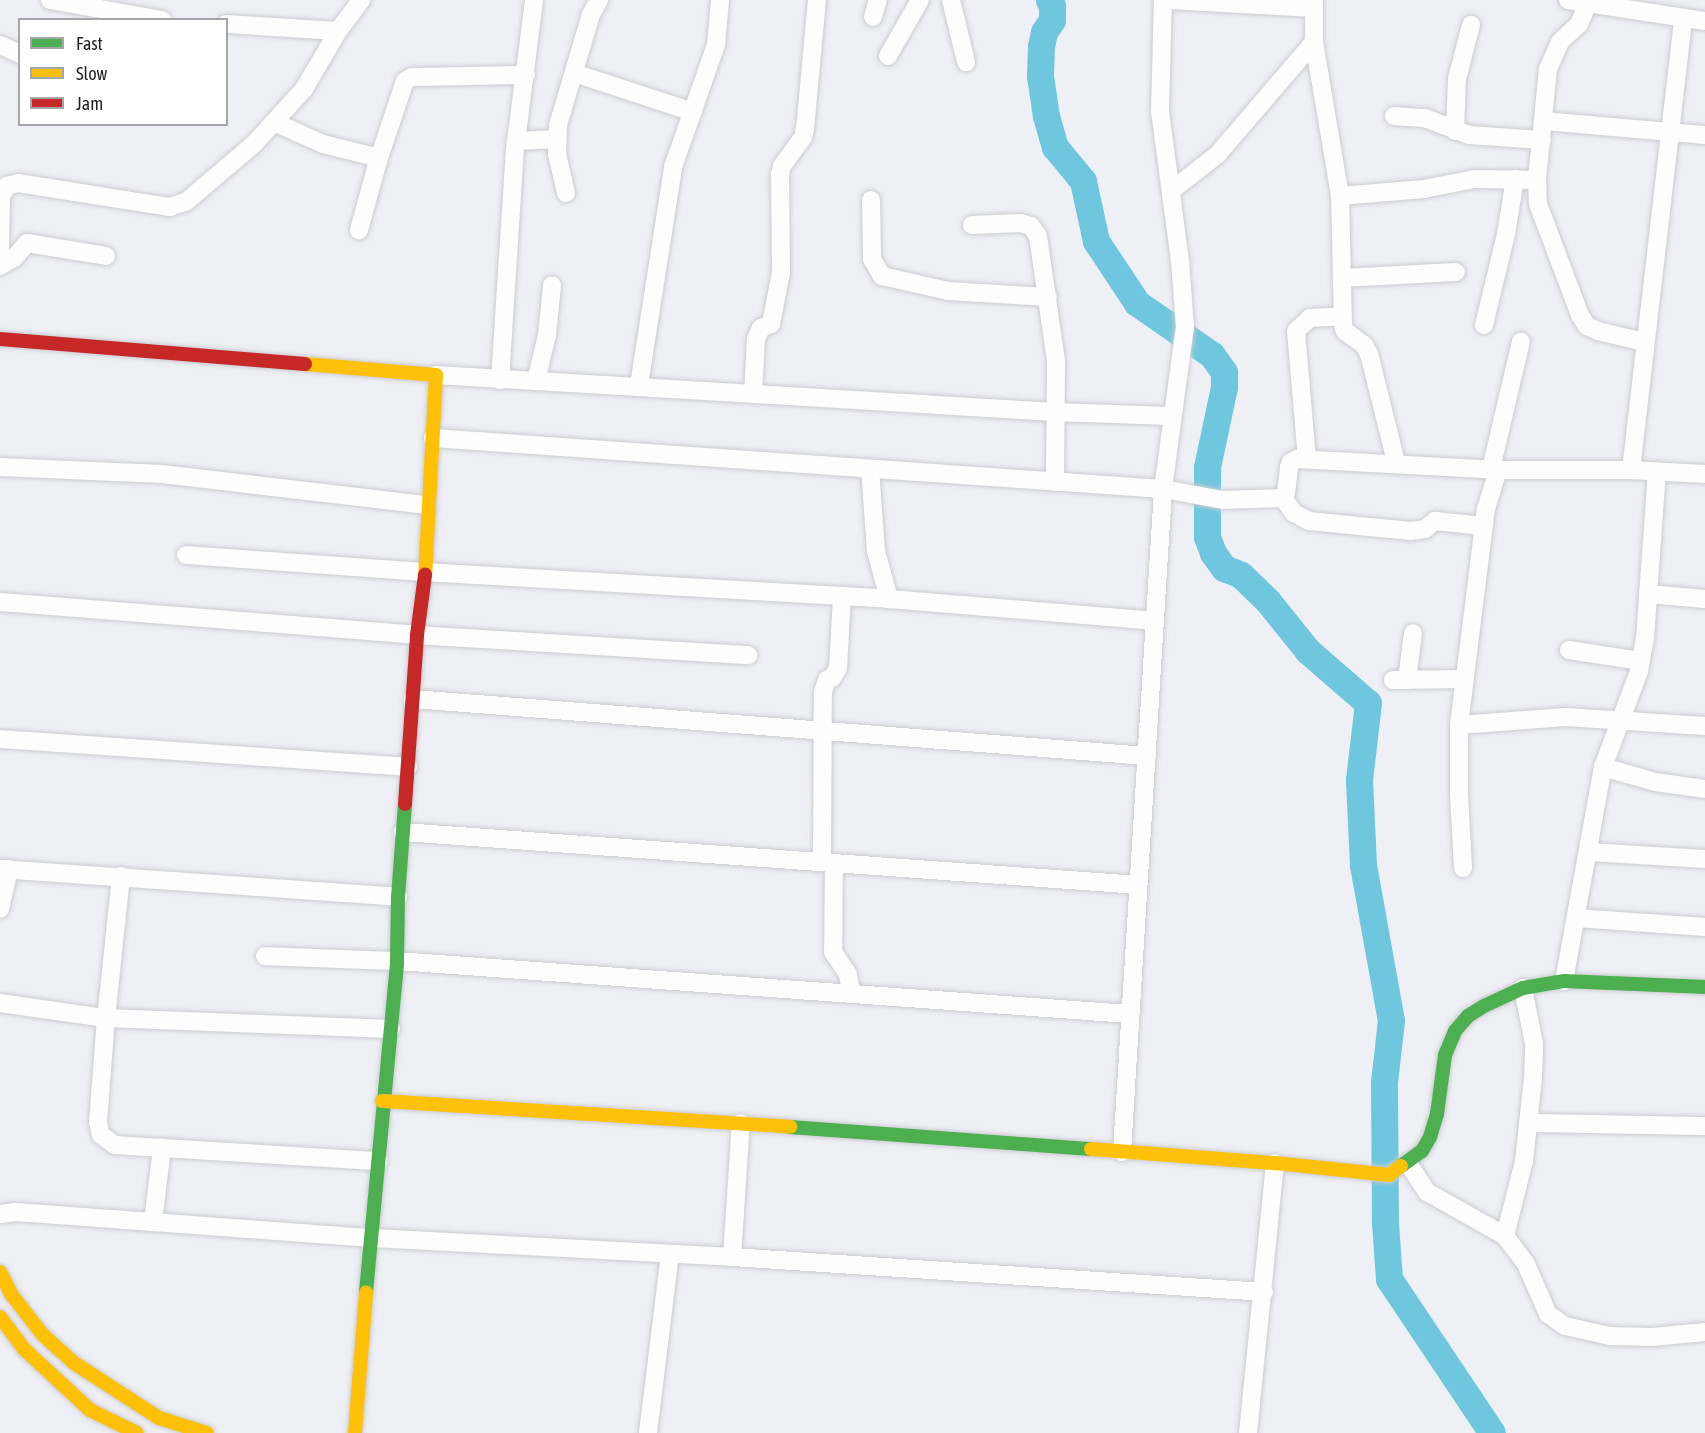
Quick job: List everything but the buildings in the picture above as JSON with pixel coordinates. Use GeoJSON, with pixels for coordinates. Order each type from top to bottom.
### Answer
{"type":"FeatureCollection","features":[{"type":"Feature","properties":{"kind":"street"},"geometry":{"type":"LineString","coordinates":[[0,250],[1,196],[7,186],[18,183],[170,207],[180,206],[254,144],[304,89],[338,31],[361,0]]}},
{"type":"Feature","properties":{"kind":"street"},"geometry":{"type":"LineString","coordinates":[[500,380],[516,141],[534,0]]}},
{"type":"Feature","properties":{"kind":"street"},"geometry":{"type":"LineString","coordinates":[[567,194],[556,155],[556,139],[591,14],[599,0]]}},
{"type":"Feature","properties":{"kind":"street"},"geometry":{"type":"LineString","coordinates":[[639,385],[673,167],[716,45],[720,0]]}},
{"type":"Feature","properties":{"kind":"street"},"geometry":{"type":"LineString","coordinates":[[753,394],[756,339],[761,328],[771,324],[781,272],[779,197],[782,166],[803,137],[805,129],[817,0]]}},
{"type":"Feature","properties":{"kind":"street"},"geometry":{"type":"LineString","coordinates":[[951,0],[966,62]]}},
{"type":"Feature","properties":{"kind":"street"},"geometry":{"type":"LineString","coordinates":[[1122,1152],[1163,489],[1171,416],[1185,327],[1172,190],[1160,112],[1163,0]]}},
{"type":"Feature","properties":{"kind":"street"},"geometry":{"type":"LineString","coordinates":[[1169,0],[1314,4],[1314,42],[1341,196],[1345,332],[1364,345],[1368,354],[1396,462]]}},
{"type":"Feature","properties":{"kind":"street"},"geometry":{"type":"LineString","coordinates":[[1568,0],[1705,21]]}},
{"type":"Feature","properties":{"kind":"street"},"geometry":{"type":"LineString","coordinates":[[888,56],[915,2]]}},
{"type":"Feature","properties":{"kind":"street"},"geometry":{"type":"LineString","coordinates":[[1588,3],[1579,24],[1560,42],[1548,69],[1537,180],[1538,204],[1580,315],[1587,326],[1598,332],[1644,342]]}},
{"type":"Feature","properties":{"kind":"street"},"geometry":{"type":"LineString","coordinates":[[51,7],[145,18]]}},
{"type":"Feature","properties":{"kind":"street"},"geometry":{"type":"LineString","coordinates":[[1631,470],[1683,18]]}},
{"type":"Feature","properties":{"kind":"street"},"geometry":{"type":"LineString","coordinates":[[228,24],[338,31]]}},
{"type":"Feature","properties":{"kind":"street"},"geometry":{"type":"LineString","coordinates":[[1455,131],[1458,70],[1471,24]]}},
{"type":"Feature","properties":{"kind":"street"},"geometry":{"type":"LineString","coordinates":[[1172,190],[1218,154],[1314,42]]}},
{"type":"Feature","properties":{"kind":"street"},"geometry":{"type":"LineString","coordinates":[[0,45],[18,53]]}},
{"type":"Feature","properties":{"kind":"street"},"geometry":{"type":"LineString","coordinates":[[574,73],[693,112]]}},
{"type":"Feature","properties":{"kind":"street"},"geometry":{"type":"LineString","coordinates":[[359,230],[378,160],[405,81],[412,77],[526,75]]}},
{"type":"Feature","properties":{"kind":"street"},"geometry":{"type":"LineString","coordinates":[[1394,116],[1425,118],[1455,131],[1482,137],[1542,140]]}},
{"type":"Feature","properties":{"kind":"street"},"geometry":{"type":"LineString","coordinates":[[1544,121],[1705,135]]}},
{"type":"Feature","properties":{"kind":"street"},"geometry":{"type":"LineString","coordinates":[[274,122],[323,144],[371,156],[378,160]]}},
{"type":"Feature","properties":{"kind":"street"},"geometry":{"type":"LineString","coordinates":[[516,141],[556,139]]}},
{"type":"Feature","properties":{"kind":"street"},"geometry":{"type":"LineString","coordinates":[[1341,196],[1424,189],[1474,179],[1537,180]]}},
{"type":"Feature","properties":{"kind":"street"},"geometry":{"type":"LineString","coordinates":[[1484,325],[1506,234],[1515,179]]}},
{"type":"Feature","properties":{"kind":"street"},"geometry":{"type":"LineString","coordinates":[[871,200],[872,259],[882,276],[948,291],[1048,297]]}},
{"type":"Feature","properties":{"kind":"street"},"geometry":{"type":"LineString","coordinates":[[972,225],[1020,223],[1030,226],[1038,236],[1056,361],[1055,482]]}},
{"type":"Feature","properties":{"kind":"street"},"geometry":{"type":"LineString","coordinates":[[0,266],[14,258],[27,243],[106,256]]}},
{"type":"Feature","properties":{"kind":"street"},"geometry":{"type":"LineString","coordinates":[[1342,278],[1456,272]]}},
{"type":"Feature","properties":{"kind":"street"},"geometry":{"type":"LineString","coordinates":[[536,381],[547,335],[552,285]]}},
{"type":"Feature","properties":{"kind":"street"},"geometry":{"type":"LineString","coordinates":[[1307,459],[1296,331],[1310,318],[1343,316]]}},
{"type":"Feature","properties":{"kind":"street"},"geometry":{"type":"LineString","coordinates":[[0,339],[500,380],[639,385],[1054,412],[1171,416]]}},
{"type":"Feature","properties":{"kind":"street"},"geometry":{"type":"LineString","coordinates":[[1463,868],[1459,725],[1486,509],[1521,341]]}},
{"type":"Feature","properties":{"kind":"street"},"geometry":{"type":"LineString","coordinates":[[355,1433],[379,1161],[382,1101],[397,961],[398,897],[417,635],[425,572],[436,375]]}},
{"type":"Feature","properties":{"kind":"street"},"geometry":{"type":"LineString","coordinates":[[433,438],[1163,489],[1223,500],[1283,498]]}},
{"type":"Feature","properties":{"kind":"street"},"geometry":{"type":"LineString","coordinates":[[1283,498],[1286,493],[1291,462],[1307,459],[1494,469],[1631,470],[1705,474]]}},
{"type":"Feature","properties":{"kind":"street"},"geometry":{"type":"LineString","coordinates":[[0,467],[162,474],[427,505]]}},
{"type":"Feature","properties":{"kind":"street"},"geometry":{"type":"LineString","coordinates":[[870,469],[876,551],[890,599]]}},
{"type":"Feature","properties":{"kind":"street"},"geometry":{"type":"LineString","coordinates":[[1564,981],[1603,767],[1641,661],[1657,472]]}},
{"type":"Feature","properties":{"kind":"street"},"geometry":{"type":"LineString","coordinates":[[1283,498],[1294,513],[1309,521],[1411,531],[1425,529],[1434,521],[1484,526]]}},
{"type":"Feature","properties":{"kind":"street"},"geometry":{"type":"LineString","coordinates":[[186,555],[425,572],[890,599],[1154,621]]}},
{"type":"Feature","properties":{"kind":"street"},"geometry":{"type":"LineString","coordinates":[[1648,594],[1705,599]]}},
{"type":"Feature","properties":{"kind":"street"},"geometry":{"type":"LineString","coordinates":[[842,597],[838,668],[824,687],[824,731],[833,952],[848,974],[850,994]]}},
{"type":"Feature","properties":{"kind":"street"},"geometry":{"type":"LineString","coordinates":[[0,602],[417,635],[748,655]]}},
{"type":"Feature","properties":{"kind":"street"},"geometry":{"type":"LineString","coordinates":[[1413,633],[1400,680],[1465,680]]}},
{"type":"Feature","properties":{"kind":"street"},"geometry":{"type":"LineString","coordinates":[[1569,650],[1641,661]]}},
{"type":"Feature","properties":{"kind":"street"},"geometry":{"type":"LineString","coordinates":[[413,699],[1147,756]]}},
{"type":"Feature","properties":{"kind":"street"},"geometry":{"type":"LineString","coordinates":[[1459,725],[1566,717],[1705,726]]}},
{"type":"Feature","properties":{"kind":"street"},"geometry":{"type":"LineString","coordinates":[[0,739],[408,767]]}},
{"type":"Feature","properties":{"kind":"street"},"geometry":{"type":"LineString","coordinates":[[1603,767],[1655,782],[1705,789]]}},
{"type":"Feature","properties":{"kind":"street"},"geometry":{"type":"LineString","coordinates":[[403,832],[1138,885]]}},
{"type":"Feature","properties":{"kind":"street"},"geometry":{"type":"LineString","coordinates":[[1589,852],[1705,859]]}},
{"type":"Feature","properties":{"kind":"street"},"geometry":{"type":"LineString","coordinates":[[0,909],[5,869],[398,897]]}},
{"type":"Feature","properties":{"kind":"street"},"geometry":{"type":"LineString","coordinates":[[121,876],[106,1018],[98,1122],[101,1135],[115,1146],[379,1161]]}},
{"type":"Feature","properties":{"kind":"street"},"geometry":{"type":"LineString","coordinates":[[1576,918],[1705,927]]}},
{"type":"Feature","properties":{"kind":"street"},"geometry":{"type":"LineString","coordinates":[[265,956],[397,961],[1130,1014]]}},
{"type":"Feature","properties":{"kind":"street"},"geometry":{"type":"LineString","coordinates":[[382,1101],[741,1124],[1275,1163],[1389,1175],[1408,1164],[1422,1151],[1430,1137],[1437,1114],[1445,1054],[1455,1031],[1468,1016],[1484,1006],[1523,988],[1564,981],[1705,987]]}},
{"type":"Feature","properties":{"kind":"street"},"geometry":{"type":"LineString","coordinates":[[1505,1236],[1524,1161],[1530,1123],[1534,1044],[1523,988]]}},
{"type":"Feature","properties":{"kind":"street"},"geometry":{"type":"LineString","coordinates":[[0,1003],[106,1018],[391,1029]]}},
{"type":"Feature","properties":{"kind":"street"},"geometry":{"type":"LineString","coordinates":[[1530,1123],[1705,1126]]}},
{"type":"Feature","properties":{"kind":"street"},"geometry":{"type":"LineString","coordinates":[[732,1257],[741,1124]]}},
{"type":"Feature","properties":{"kind":"street"},"geometry":{"type":"LineString","coordinates":[[153,1222],[162,1148]]}},
{"type":"Feature","properties":{"kind":"street"},"geometry":{"type":"LineString","coordinates":[[1248,1433],[1264,1292],[1275,1163]]}},
{"type":"Feature","properties":{"kind":"street"},"geometry":{"type":"LineString","coordinates":[[1408,1164],[1427,1192],[1505,1236],[1526,1264],[1548,1314],[1565,1326],[1610,1336],[1652,1338],[1705,1332]]}},
{"type":"Feature","properties":{"kind":"street"},"geometry":{"type":"LineString","coordinates":[[0,1214],[16,1212],[372,1238],[732,1257],[1264,1292]]}},
{"type":"Feature","properties":{"kind":"street"},"geometry":{"type":"LineString","coordinates":[[648,1433],[670,1254]]}},
{"type":"Feature","properties":{"kind":"street"},"geometry":{"type":"LineString","coordinates":[[0,1272],[11,1294],[43,1335],[74,1363],[106,1386],[159,1418],[207,1433]]}},
{"type":"Feature","properties":{"kind":"street"},"geometry":{"type":"LineString","coordinates":[[0,1317],[23,1348],[90,1410],[137,1433]]}},
{"type":"Feature","properties":{"kind":"waterway"},"geometry":{"type":"LineString","coordinates":[[1049,0],[1052,6],[1052,20],[1044,32],[1040,76],[1046,116],[1055,147],[1083,181],[1096,241],[1137,303],[1212,355],[1224,372],[1224,387],[1207,467],[1207,537],[1213,553],[1224,568],[1241,575],[1267,600],[1308,651],[1368,703],[1359,780],[1363,865],[1391,1020],[1384,1082],[1385,1223],[1389,1279],[1492,1433]]}},
{"type":"Feature","properties":{"kind":"traffic: fast"},"geometry":{"type":"LineString","coordinates":[[366,1292],[397,961],[398,897],[405,804]]}},
{"type":"Feature","properties":{"kind":"traffic: fast"},"geometry":{"type":"LineString","coordinates":[[1401,1166],[1422,1151],[1430,1137],[1437,1114],[1445,1055],[1455,1031],[1468,1016],[1484,1006],[1523,988],[1564,981],[1705,987]]}},
{"type":"Feature","properties":{"kind":"traffic: fast"},"geometry":{"type":"LineString","coordinates":[[790,1127],[1091,1149]]}},
{"type":"Feature","properties":{"kind":"traffic: slow"},"geometry":{"type":"LineString","coordinates":[[305,364],[436,375],[425,575]]}},
{"type":"Feature","properties":{"kind":"traffic: slow"},"geometry":{"type":"LineString","coordinates":[[382,1101],[790,1127]]}},
{"type":"Feature","properties":{"kind":"traffic: slow"},"geometry":{"type":"LineString","coordinates":[[1091,1149],[1275,1163],[1389,1175],[1401,1166]]}},
{"type":"Feature","properties":{"kind":"traffic: slow"},"geometry":{"type":"LineString","coordinates":[[0,1272],[11,1294],[43,1335],[74,1363],[159,1418],[207,1433]]}},
{"type":"Feature","properties":{"kind":"traffic: slow"},"geometry":{"type":"LineString","coordinates":[[355,1433],[366,1292]]}},
{"type":"Feature","properties":{"kind":"traffic: slow"},"geometry":{"type":"LineString","coordinates":[[0,1317],[23,1348],[90,1410],[137,1433]]}},
{"type":"Feature","properties":{"kind":"traffic: jam"},"geometry":{"type":"LineString","coordinates":[[0,339],[305,364]]}},
{"type":"Feature","properties":{"kind":"traffic: jam"},"geometry":{"type":"LineString","coordinates":[[405,804],[417,635],[425,575]]}}]}
